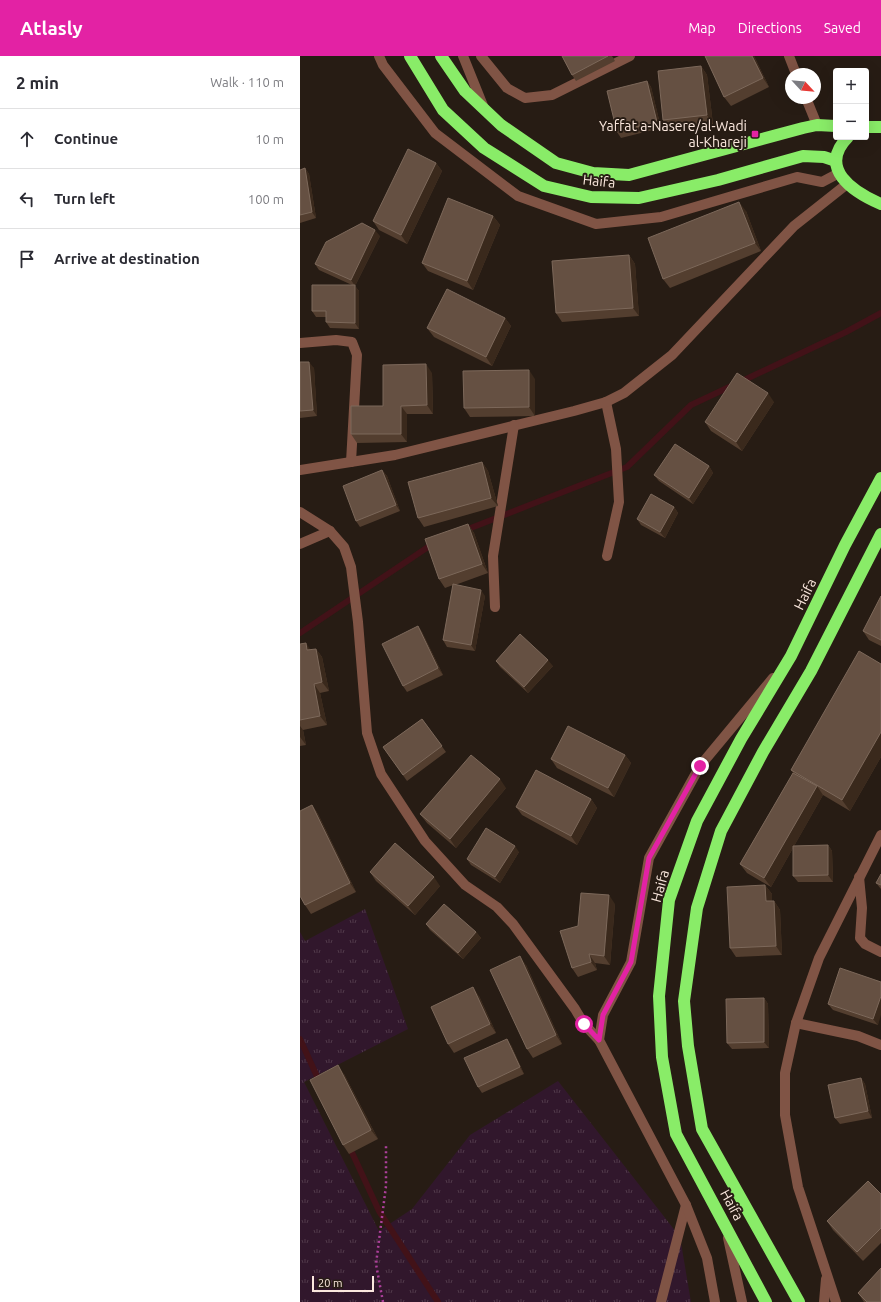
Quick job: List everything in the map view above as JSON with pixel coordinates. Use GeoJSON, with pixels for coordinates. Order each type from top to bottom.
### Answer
{"type":"FeatureCollection","features":[{"type":"Feature","properties":{"kind":"highway","name":"Haifa"},"geometry":{"type":"LineString","coordinates":[[410,56],[443,110],[484,148],[544,186],[591,197],[638,198],[718,180],[803,156],[824,157],[836,161]]}},
{"type":"Feature","properties":{"kind":"highway","name":"Haifa"},"geometry":{"type":"LineString","coordinates":[[441,56],[465,90],[501,125],[556,163],[593,173],[629,175],[817,125],[833,126]]}},
{"type":"Feature","properties":{"kind":"highway"},"geometry":{"type":"LineString","coordinates":[[869,127],[881,127]]}},
{"type":"Feature","properties":{"kind":"highway"},"geometry":{"type":"LineString","coordinates":[[846,140],[839,150],[836,161],[839,173],[847,184],[881,204]]}},
{"type":"Feature","properties":{"kind":"highway","name":"Haifa"},"geometry":{"type":"LineString","coordinates":[[766,1302],[676,1134],[662,1057],[659,996],[670,900],[697,821],[741,739],[791,656],[845,545],[881,478]]}},
{"type":"Feature","properties":{"kind":"highway","name":"Haifa"},"geometry":{"type":"LineString","coordinates":[[799,1302],[702,1129],[688,1046],[684,1001],[697,908],[721,831],[763,752],[810,671],[881,534]]}},
{"type":"Feature","properties":{"kind":"street"},"geometry":{"type":"LineString","coordinates":[[379,56],[383,65],[435,134],[518,196],[596,224],[661,217],[797,177],[822,182],[839,173]]}},
{"type":"Feature","properties":{"kind":"street"},"geometry":{"type":"LineString","coordinates":[[463,56],[484,109]]}},
{"type":"Feature","properties":{"kind":"street"},"geometry":{"type":"LineString","coordinates":[[480,56],[507,88],[525,98],[552,95],[630,56]]}},
{"type":"Feature","properties":{"kind":"street"},"geometry":{"type":"LineString","coordinates":[[789,56],[794,68]]}},
{"type":"Feature","properties":{"kind":"street"},"geometry":{"type":"LineString","coordinates":[[808,104],[817,125]]}},
{"type":"Feature","properties":{"kind":"street"},"geometry":{"type":"LineString","coordinates":[[300,470],[395,455],[606,402],[624,393],[672,355],[794,226],[847,184]]}},
{"type":"Feature","properties":{"kind":"street"},"geometry":{"type":"LineString","coordinates":[[300,342],[336,340],[352,342],[357,355],[351,462]]}},
{"type":"Feature","properties":{"kind":"street"},"geometry":{"type":"LineString","coordinates":[[606,402],[616,449],[619,502],[607,556]]}},
{"type":"Feature","properties":{"kind":"street"},"geometry":{"type":"LineString","coordinates":[[495,607],[493,556],[514,425]]}},
{"type":"Feature","properties":{"kind":"street"},"geometry":{"type":"LineString","coordinates":[[300,512],[330,531],[344,548],[351,567],[358,622],[367,734],[381,774],[425,841],[465,885],[497,907],[513,924],[575,1009],[584,1024],[599,1040],[686,1205],[707,1258],[715,1302]]}},
{"type":"Feature","properties":{"kind":"street"},"geometry":{"type":"LineString","coordinates":[[300,544],[330,531]]}},
{"type":"Feature","properties":{"kind":"street"},"geometry":{"type":"LineString","coordinates":[[599,1040],[603,1015],[631,962],[649,858],[700,766],[791,656]]}},
{"type":"Feature","properties":{"kind":"street"},"geometry":{"type":"LineString","coordinates":[[836,1302],[798,1187],[784,1115],[785,1073],[796,1023],[819,958],[881,835]]}},
{"type":"Feature","properties":{"kind":"street"},"geometry":{"type":"LineString","coordinates":[[859,877],[862,908],[860,938],[865,944],[881,952]]}},
{"type":"Feature","properties":{"kind":"street"},"geometry":{"type":"LineString","coordinates":[[796,1023],[858,1036],[881,1045]]}},
{"type":"Feature","properties":{"kind":"street"},"geometry":{"type":"LineString","coordinates":[[661,1302],[686,1205]]}},
{"type":"Feature","properties":{"kind":"street"},"geometry":{"type":"LineString","coordinates":[[725,1224],[742,1302]]}},
{"type":"Feature","properties":{"kind":"street"},"geometry":{"type":"LineString","coordinates":[[824,1302],[827,1275]]}},
{"type":"Feature","properties":{"kind":"path"},"geometry":{"type":"LineString","coordinates":[[383,1302],[376,1264],[386,1186],[386,1144]]}},
{"type":"Feature","properties":{"kind":"green space"},"geometry":{"type":"Polygon","coordinates":[[[365,909],[408,1029],[304,1082],[379,1231],[412,1209],[470,1135],[558,1081],[680,1237],[691,1302],[300,1302],[300,932],[305,941],[365,909]]]}},
{"type":"Feature","properties":{"kind":"building"},"geometry":{"type":"Polygon","coordinates":[[[562,56],[608,56],[572,75],[562,56]]]}},
{"type":"Feature","properties":{"kind":"building"},"geometry":{"type":"Polygon","coordinates":[[[705,56],[752,56],[763,78],[724,97],[705,56]]]}},
{"type":"Feature","properties":{"kind":"building"},"geometry":{"type":"Polygon","coordinates":[[[701,66],[707,115],[663,120],[658,71],[701,66]]]}},
{"type":"Feature","properties":{"kind":"building"},"geometry":{"type":"Polygon","coordinates":[[[647,81],[657,122],[617,132],[607,91],[647,81]]]}},
{"type":"Feature","properties":{"kind":"building"},"geometry":{"type":"Polygon","coordinates":[[[408,149],[436,163],[401,235],[373,221],[408,149]]]}},
{"type":"Feature","properties":{"kind":"building"},"geometry":{"type":"Polygon","coordinates":[[[305,168],[312,212],[300,215],[300,170],[305,168]]]}},
{"type":"Feature","properties":{"kind":"building"},"geometry":{"type":"Polygon","coordinates":[[[448,198],[493,216],[467,281],[422,263],[448,198]]]}},
{"type":"Feature","properties":{"kind":"building"},"geometry":{"type":"Polygon","coordinates":[[[739,202],[755,243],[663,279],[648,238],[739,202]]]}},
{"type":"Feature","properties":{"kind":"building"},"geometry":{"type":"Polygon","coordinates":[[[362,223],[375,230],[351,280],[315,264],[326,242],[362,223]]]}},
{"type":"Feature","properties":{"kind":"building"},"geometry":{"type":"Polygon","coordinates":[[[629,255],[633,308],[556,313],[552,261],[629,255]]]}},
{"type":"Feature","properties":{"kind":"building"},"geometry":{"type":"Polygon","coordinates":[[[312,285],[355,285],[355,323],[326,322],[326,311],[312,311],[312,285]]]}},
{"type":"Feature","properties":{"kind":"building"},"geometry":{"type":"Polygon","coordinates":[[[447,289],[505,318],[486,357],[427,328],[447,289]]]}},
{"type":"Feature","properties":{"kind":"building"},"geometry":{"type":"Polygon","coordinates":[[[300,362],[309,362],[313,410],[300,411],[300,362]]]}},
{"type":"Feature","properties":{"kind":"building"},"geometry":{"type":"Polygon","coordinates":[[[426,364],[427,405],[401,406],[401,434],[351,434],[351,406],[383,406],[383,365],[426,364]]]}},
{"type":"Feature","properties":{"kind":"building"},"geometry":{"type":"Polygon","coordinates":[[[529,370],[529,407],[464,408],[463,371],[529,370]]]}},
{"type":"Feature","properties":{"kind":"building"},"geometry":{"type":"Polygon","coordinates":[[[737,373],[768,393],[736,442],[705,422],[737,373]]]}},
{"type":"Feature","properties":{"kind":"building"},"geometry":{"type":"Polygon","coordinates":[[[675,444],[709,466],[689,498],[654,475],[675,444]]]}},
{"type":"Feature","properties":{"kind":"building"},"geometry":{"type":"Polygon","coordinates":[[[482,462],[491,498],[418,518],[408,482],[482,462]]]}},
{"type":"Feature","properties":{"kind":"building"},"geometry":{"type":"Polygon","coordinates":[[[382,470],[396,505],[356,521],[343,486],[382,470]]]}},
{"type":"Feature","properties":{"kind":"building"},"geometry":{"type":"Polygon","coordinates":[[[651,494],[674,507],[660,532],[637,519],[651,494]]]}},
{"type":"Feature","properties":{"kind":"building"},"geometry":{"type":"Polygon","coordinates":[[[468,524],[482,564],[439,579],[425,539],[468,524]]]}},
{"type":"Feature","properties":{"kind":"building"},"geometry":{"type":"Polygon","coordinates":[[[453,584],[481,590],[471,645],[443,640],[453,584]]]}},
{"type":"Feature","properties":{"kind":"building"},"geometry":{"type":"Polygon","coordinates":[[[881,596],[881,640],[863,631],[881,596]]]}},
{"type":"Feature","properties":{"kind":"building"},"geometry":{"type":"Polygon","coordinates":[[[418,626],[438,668],[403,686],[382,644],[418,626]]]}},
{"type":"Feature","properties":{"kind":"building"},"geometry":{"type":"Polygon","coordinates":[[[520,634],[548,660],[524,687],[496,661],[520,634]]]}},
{"type":"Feature","properties":{"kind":"building"},"geometry":{"type":"Polygon","coordinates":[[[306,643],[307,650],[316,649],[322,682],[314,684],[320,716],[300,720],[300,644],[306,643]]]}},
{"type":"Feature","properties":{"kind":"building"},"geometry":{"type":"Polygon","coordinates":[[[859,651],[881,664],[881,732],[842,800],[791,770],[859,651]]]}},
{"type":"Feature","properties":{"kind":"building"},"geometry":{"type":"Polygon","coordinates":[[[422,719],[442,746],[403,775],[383,747],[422,719]]]}},
{"type":"Feature","properties":{"kind":"building"},"geometry":{"type":"Polygon","coordinates":[[[568,726],[625,755],[608,788],[551,759],[568,726]]]}},
{"type":"Feature","properties":{"kind":"building"},"geometry":{"type":"Polygon","coordinates":[[[471,755],[500,779],[450,839],[420,814],[471,755]]]}},
{"type":"Feature","properties":{"kind":"building"},"geometry":{"type":"Polygon","coordinates":[[[536,770],[591,799],[571,836],[516,807],[536,770]]]}},
{"type":"Feature","properties":{"kind":"building"},"geometry":{"type":"Polygon","coordinates":[[[793,773],[817,786],[764,878],[740,864],[793,773]]]}},
{"type":"Feature","properties":{"kind":"building"},"geometry":{"type":"Polygon","coordinates":[[[312,805],[350,883],[305,905],[300,896],[300,811],[312,805]]]}},
{"type":"Feature","properties":{"kind":"building"},"geometry":{"type":"Polygon","coordinates":[[[486,828],[515,846],[495,877],[467,859],[486,828]]]}},
{"type":"Feature","properties":{"kind":"building"},"geometry":{"type":"Polygon","coordinates":[[[395,843],[434,877],[408,906],[370,872],[395,843]]]}},
{"type":"Feature","properties":{"kind":"building"},"geometry":{"type":"Polygon","coordinates":[[[828,845],[828,875],[793,876],[793,846],[828,845]]]}},
{"type":"Feature","properties":{"kind":"building"},"geometry":{"type":"Polygon","coordinates":[[[881,874],[881,885],[876,883],[881,874]]]}},
{"type":"Feature","properties":{"kind":"building"},"geometry":{"type":"Polygon","coordinates":[[[765,885],[766,901],[774,901],[776,946],[730,948],[727,887],[765,885]]]}},
{"type":"Feature","properties":{"kind":"building"},"geometry":{"type":"Polygon","coordinates":[[[581,893],[609,895],[604,956],[589,954],[591,962],[572,968],[560,931],[578,926],[581,893]]]}},
{"type":"Feature","properties":{"kind":"building"},"geometry":{"type":"Polygon","coordinates":[[[444,904],[476,932],[458,953],[426,924],[444,904]]]}},
{"type":"Feature","properties":{"kind":"building"},"geometry":{"type":"Polygon","coordinates":[[[520,956],[556,1035],[527,1049],[490,970],[520,956]]]}},
{"type":"Feature","properties":{"kind":"building"},"geometry":{"type":"Polygon","coordinates":[[[840,968],[881,982],[881,996],[873,1019],[828,1004],[840,968]]]}},
{"type":"Feature","properties":{"kind":"building"},"geometry":{"type":"Polygon","coordinates":[[[473,987],[490,1024],[448,1044],[431,1007],[473,987]]]}},
{"type":"Feature","properties":{"kind":"building"},"geometry":{"type":"Polygon","coordinates":[[[764,998],[764,1042],[727,1043],[726,999],[764,998]]]}},
{"type":"Feature","properties":{"kind":"building"},"geometry":{"type":"Polygon","coordinates":[[[507,1039],[520,1067],[478,1087],[464,1058],[507,1039]]]}},
{"type":"Feature","properties":{"kind":"building"},"geometry":{"type":"Polygon","coordinates":[[[338,1065],[371,1130],[343,1145],[310,1080],[338,1065]]]}},
{"type":"Feature","properties":{"kind":"building"},"geometry":{"type":"Polygon","coordinates":[[[861,1078],[868,1111],[835,1118],[828,1085],[861,1078]]]}},
{"type":"Feature","properties":{"kind":"building"},"geometry":{"type":"Polygon","coordinates":[[[868,1181],[881,1194],[881,1228],[857,1252],[827,1221],[868,1181]]]}},
{"type":"Feature","properties":{"kind":"building"},"geometry":{"type":"Polygon","coordinates":[[[881,1268],[881,1302],[867,1302],[858,1293],[881,1268]]]}},
{"type":"Feature","properties":{"kind":"waterway"},"geometry":{"type":"LineString","coordinates":[[463,531],[627,467],[691,405],[846,332],[881,313]]}},
{"type":"Feature","properties":{"kind":"waterway"},"geometry":{"type":"LineString","coordinates":[[300,633],[434,543]]}},
{"type":"Feature","properties":{"kind":"waterway"},"geometry":{"type":"LineString","coordinates":[[300,1039],[320,1083]]}},
{"type":"Feature","properties":{"kind":"waterway"},"geometry":{"type":"LineString","coordinates":[[349,1146],[379,1211],[438,1302]]}},
{"type":"Feature","properties":{"kind":"place","name":"Yaffat a-Nasere/al-Wadi al-Khareji"},"geometry":{"type":"Point","coordinates":[755,134]}},
{"type":"Feature","properties":{"kind":"route"},"geometry":{"type":"LineString","coordinates":[[584,1024],[599,1040],[603,1015],[631,962],[649,858],[700,766]]}}]}
